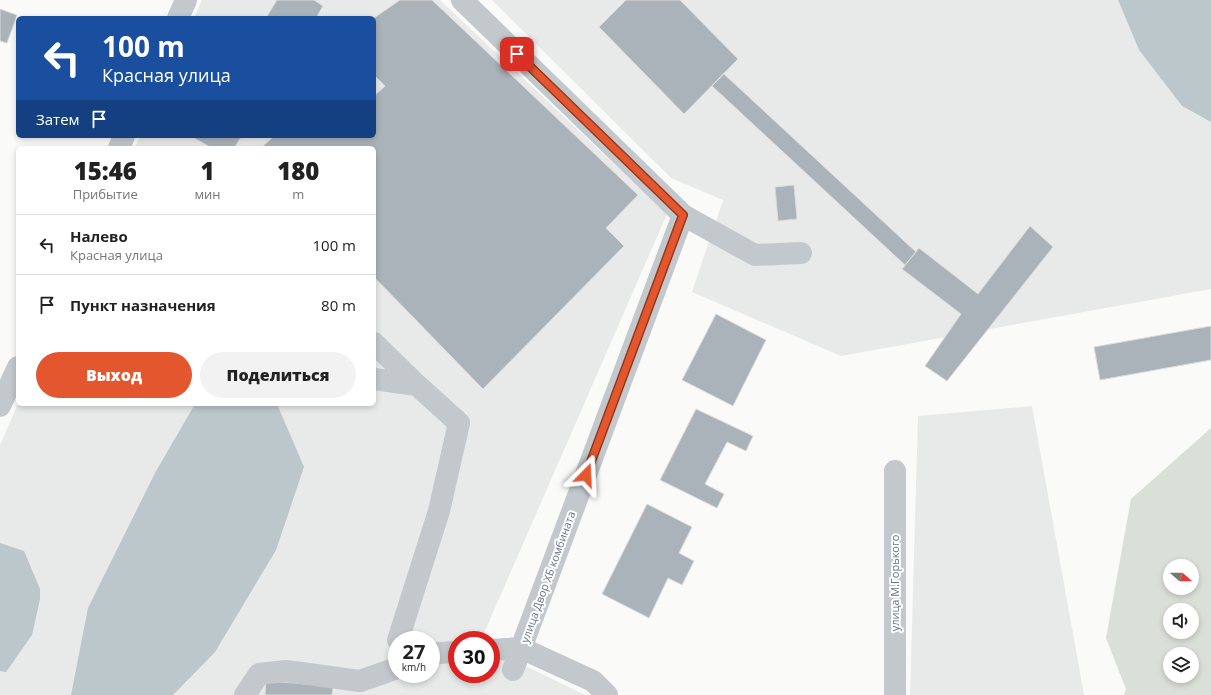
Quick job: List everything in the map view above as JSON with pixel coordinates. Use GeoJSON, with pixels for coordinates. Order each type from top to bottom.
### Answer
{"type":"FeatureCollection","features":[{"type":"Feature","properties":{"kind":"street"},"geometry":{"type":"LineString","coordinates":[[179,16],[186,0]]}},
{"type":"Feature","properties":{"kind":"street"},"geometry":{"type":"LineString","coordinates":[[462,0],[683,215],[755,255],[801,253]]}},
{"type":"Feature","properties":{"kind":"street","name":"улица Двор ХБ комбината"},"geometry":{"type":"LineString","coordinates":[[513,670],[683,215]]}},
{"type":"Feature","properties":{"kind":"street"},"geometry":{"type":"LineString","coordinates":[[376,345],[459,423],[439,511],[401,631]]}},
{"type":"Feature","properties":{"kind":"street"},"geometry":{"type":"LineString","coordinates":[[0,406],[16,371]]}},
{"type":"Feature","properties":{"kind":"street"},"geometry":{"type":"LineString","coordinates":[[376,379],[417,385]]}},
{"type":"Feature","properties":{"kind":"street","name":"улица М.Горького"},"geometry":{"type":"LineString","coordinates":[[895,471],[895,695]]}},
{"type":"Feature","properties":{"kind":"street"},"geometry":{"type":"LineString","coordinates":[[500,649],[521,648],[592,681],[607,695]]}},
{"type":"Feature","properties":{"kind":"street"},"geometry":{"type":"LineString","coordinates":[[245,695],[259,674],[286,671],[360,681],[388,672]]}},
{"type":"Feature","properties":{"kind":"shaded area"},"geometry":{"type":"Polygon","coordinates":[[[202,0],[440,0],[667,214],[485,631],[448,631],[448,683],[500,683],[500,653],[585,695],[0,695],[0,445],[17,406],[376,406],[376,146],[136,146],[139,138],[376,138],[376,16],[195,16],[202,0]]]}},
{"type":"Feature","properties":{"kind":"shaded area"},"geometry":{"type":"Polygon","coordinates":[[[492,0],[1118,0],[1139,50],[1182,106],[1211,122],[1211,289],[841,356],[692,292],[723,200],[671,178],[492,0]]]}},
{"type":"Feature","properties":{"kind":"shaded area"},"geometry":{"type":"Polygon","coordinates":[[[1118,0],[1211,0],[1211,122],[1182,106],[1139,50],[1118,0]]]}},
{"type":"Feature","properties":{"kind":"shaded area"},"geometry":{"type":"Polygon","coordinates":[[[194,406],[278,406],[304,467],[276,550],[215,652],[173,695],[71,695],[88,608],[155,473],[194,406]]]}},
{"type":"Feature","properties":{"kind":"shaded area"},"geometry":{"type":"Polygon","coordinates":[[[1032,406],[1084,695],[910,695],[918,416],[1032,406]]]}},
{"type":"Feature","properties":{"kind":"shaded area"},"geometry":{"type":"Polygon","coordinates":[[[1211,428],[1211,695],[1124,695],[1126,689],[1106,638],[1131,499],[1211,428]]]}},
{"type":"Feature","properties":{"kind":"shaded area"},"geometry":{"type":"Polygon","coordinates":[[[0,543],[24,551],[40,589],[40,599],[32,635],[6,672],[0,671],[0,543]]]}},
{"type":"Feature","properties":{"kind":"building"},"geometry":{"type":"Polygon","coordinates":[[[277,0],[314,0],[323,6],[317,16],[267,16],[277,0]]]}},
{"type":"Feature","properties":{"kind":"building"},"geometry":{"type":"Polygon","coordinates":[[[400,0],[432,0],[638,195],[606,228],[624,246],[483,389],[376,279],[376,146],[263,146],[272,138],[376,138],[376,94],[385,86],[376,77],[376,17],[400,0]]]}},
{"type":"Feature","properties":{"kind":"building"},"geometry":{"type":"Polygon","coordinates":[[[626,0],[680,0],[738,59],[684,114],[599,27],[626,0]]]}},
{"type":"Feature","properties":{"kind":"building"},"geometry":{"type":"Polygon","coordinates":[[[0,9],[17,15],[7,43],[0,41],[0,9]]]}},
{"type":"Feature","properties":{"kind":"building"},"geometry":{"type":"Polygon","coordinates":[[[724,74],[916,252],[905,265],[712,86],[724,74]]]}},
{"type":"Feature","properties":{"kind":"building"},"geometry":{"type":"Polygon","coordinates":[[[194,138],[241,138],[235,146],[208,146],[194,138]]]}},
{"type":"Feature","properties":{"kind":"building"},"geometry":{"type":"Polygon","coordinates":[[[794,185],[797,219],[778,221],[775,187],[794,185]]]}},
{"type":"Feature","properties":{"kind":"building"},"geometry":{"type":"Polygon","coordinates":[[[1030,226],[1053,247],[947,381],[925,366],[961,314],[902,269],[919,248],[978,294],[1030,226]]]}},
{"type":"Feature","properties":{"kind":"building"},"geometry":{"type":"Polygon","coordinates":[[[716,314],[766,340],[733,406],[682,380],[716,314]]]}},
{"type":"Feature","properties":{"kind":"building"},"geometry":{"type":"Polygon","coordinates":[[[1211,326],[1211,360],[1100,380],[1094,347],[1211,326]]]}},
{"type":"Feature","properties":{"kind":"building"},"geometry":{"type":"Polygon","coordinates":[[[696,409],[753,436],[746,451],[727,442],[705,484],[724,494],[717,508],[660,480],[696,409]]]}},
{"type":"Feature","properties":{"kind":"building"},"geometry":{"type":"Polygon","coordinates":[[[647,504],[692,527],[679,553],[694,561],[682,585],[668,578],[649,618],[602,594],[647,504]]]}},
{"type":"Feature","properties":{"kind":"building"},"geometry":{"type":"Polygon","coordinates":[[[266,681],[333,686],[332,695],[265,695],[266,681]]]}},
{"type":"Feature","properties":{"kind":"route"},"geometry":{"type":"LineString","coordinates":[[517,54],[683,215],[586,475]]}}]}
